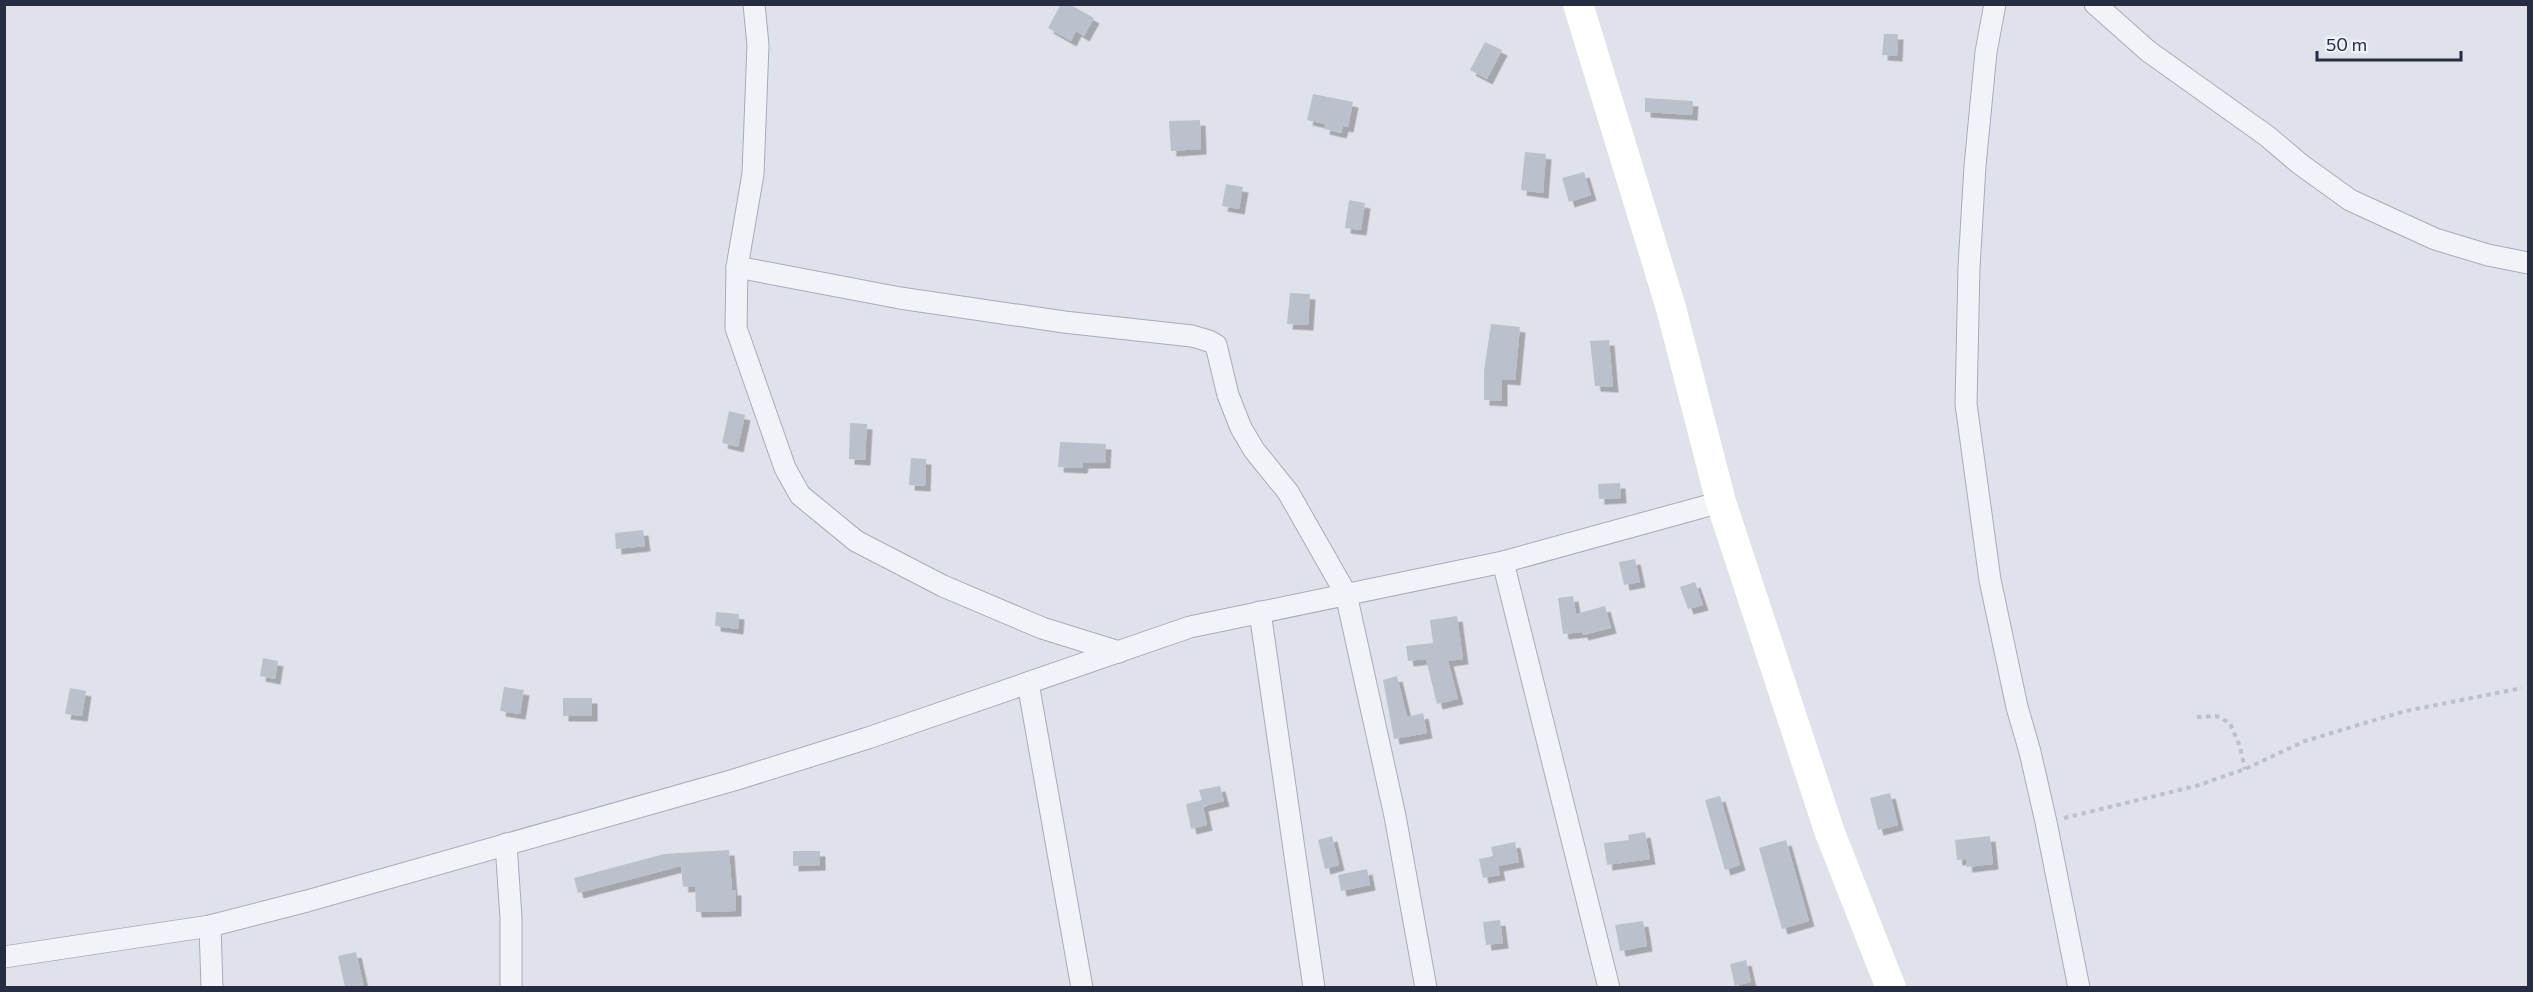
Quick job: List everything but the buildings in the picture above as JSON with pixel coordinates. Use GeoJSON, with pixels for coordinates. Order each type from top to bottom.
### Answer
{"type":"FeatureCollection","features":[{"type":"Feature","properties":{"kind":"street"},"geometry":{"type":"LineString","coordinates":[[754,4],[758,45],[753,174],[737,267],[736,328],[785,468],[800,495],[856,541],[943,586],[1042,628],[1119,652]]}},
{"type":"Feature","properties":{"kind":"street"},"geometry":{"type":"LineString","coordinates":[[1578,4],[1671,308],[1721,502],[1830,833],[1891,987]]}},
{"type":"Feature","properties":{"kind":"street"},"geometry":{"type":"LineString","coordinates":[[1995,4],[1986,52],[1975,166],[1969,267],[1966,404],[1990,580],[2017,707],[2046,822],[2079,987]]}},
{"type":"Feature","properties":{"kind":"street"},"geometry":{"type":"LineString","coordinates":[[2095,4],[2148,51],[2267,136],[2300,164],[2350,200],[2435,239],[2488,255],[2529,263]]}},
{"type":"Feature","properties":{"kind":"street"},"geometry":{"type":"LineString","coordinates":[[737,267],[900,298],[1064,322],[1179,334],[1209,340],[1216,345],[1228,395],[1241,428],[1254,450],[1288,492],[1346,594],[1395,816],[1426,987]]}},
{"type":"Feature","properties":{"kind":"street"},"geometry":{"type":"LineString","coordinates":[[4,957],[210,927],[393,878],[735,780],[1190,627],[1503,562],[1721,502]]}},
{"type":"Feature","properties":{"kind":"street"},"geometry":{"type":"LineString","coordinates":[[1503,562],[1609,987]]}},
{"type":"Feature","properties":{"kind":"street"},"geometry":{"type":"LineString","coordinates":[[1260,612],[1314,987]]}},
{"type":"Feature","properties":{"kind":"street"},"geometry":{"type":"LineString","coordinates":[[1028,683],[1082,987]]}},
{"type":"Feature","properties":{"kind":"street"},"geometry":{"type":"LineString","coordinates":[[506,844],[511,918],[511,987]]}},
{"type":"Feature","properties":{"kind":"street"},"geometry":{"type":"LineString","coordinates":[[210,927],[212,987]]}},
{"type":"Feature","properties":{"kind":"path"},"geometry":{"type":"LineString","coordinates":[[2046,822],[2196,786],[2245,769],[2288,748],[2406,711],[2522,688]]}},
{"type":"Feature","properties":{"kind":"path"},"geometry":{"type":"LineString","coordinates":[[2197,717],[2216,716],[2230,723],[2240,747],[2245,769]]}}]}
